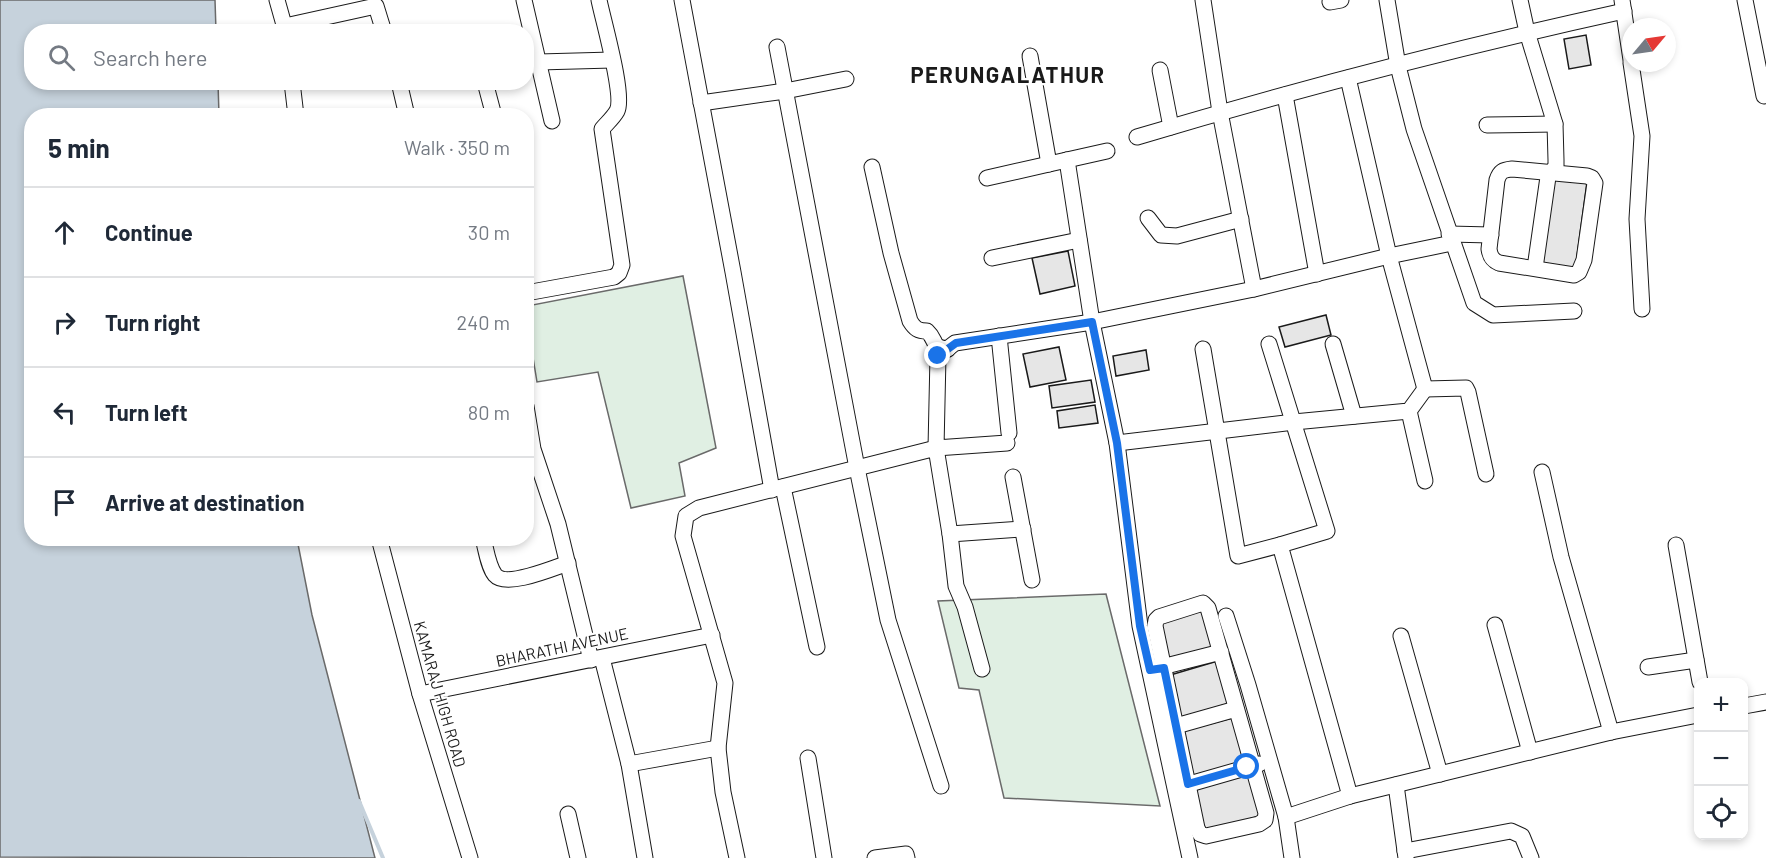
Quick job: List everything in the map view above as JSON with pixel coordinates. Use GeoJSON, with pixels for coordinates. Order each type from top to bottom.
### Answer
{"type":"FeatureCollection","features":[{"type":"Feature","properties":{"kind":"street"},"geometry":{"type":"LineString","coordinates":[[277,0],[284,24]]}},
{"type":"Feature","properties":{"kind":"street"},"geometry":{"type":"LineString","coordinates":[[524,0],[527,24]]}},
{"type":"Feature","properties":{"kind":"street"},"geometry":{"type":"LineString","coordinates":[[534,292],[608,279],[619,273],[622,266],[602,129],[618,110],[618,97],[599,0]]}},
{"type":"Feature","properties":{"kind":"street"},"geometry":{"type":"LineString","coordinates":[[682,0],[778,489],[817,647]]}},
{"type":"Feature","properties":{"kind":"street"},"geometry":{"type":"LineString","coordinates":[[1203,0],[1220,112],[1254,289]]}},
{"type":"Feature","properties":{"kind":"street"},"geometry":{"type":"LineString","coordinates":[[1387,0],[1398,66],[1414,129],[1474,303],[1493,315],[1574,311]]}},
{"type":"Feature","properties":{"kind":"street"},"geometry":{"type":"LineString","coordinates":[[1520,0],[1527,33],[1555,124],[1556,166],[1548,177],[1535,268]]}},
{"type":"Feature","properties":{"kind":"street"},"geometry":{"type":"LineString","coordinates":[[1745,0],[1763,73],[1764,96]]}},
{"type":"Feature","properties":{"kind":"street"},"geometry":{"type":"LineString","coordinates":[[302,24],[375,3],[382,24]]}},
{"type":"Feature","properties":{"kind":"street"},"geometry":{"type":"LineString","coordinates":[[1137,137],[1220,112],[1623,6]]}},
{"type":"Feature","properties":{"kind":"street"},"geometry":{"type":"LineString","coordinates":[[777,47],[888,620],[941,786]]}},
{"type":"Feature","properties":{"kind":"street"},"geometry":{"type":"LineString","coordinates":[[534,51],[539,62],[552,121]]}},
{"type":"Feature","properties":{"kind":"street"},"geometry":{"type":"LineString","coordinates":[[1030,56],[1049,164]]}},
{"type":"Feature","properties":{"kind":"street"},"geometry":{"type":"LineString","coordinates":[[539,62],[612,60]]}},
{"type":"Feature","properties":{"kind":"street"},"geometry":{"type":"LineString","coordinates":[[1160,70],[1171,127]]}},
{"type":"Feature","properties":{"kind":"street"},"geometry":{"type":"LineString","coordinates":[[1632,72],[1642,136],[1637,219],[1642,309]]}},
{"type":"Feature","properties":{"kind":"street"},"geometry":{"type":"LineString","coordinates":[[1348,78],[1389,256],[1425,389]]}},
{"type":"Feature","properties":{"kind":"street"},"geometry":{"type":"LineString","coordinates":[[701,103],[785,91],[846,79]]}},
{"type":"Feature","properties":{"kind":"street"},"geometry":{"type":"LineString","coordinates":[[293,90],[295,108]]}},
{"type":"Feature","properties":{"kind":"street"},"geometry":{"type":"LineString","coordinates":[[401,90],[405,108]]}},
{"type":"Feature","properties":{"kind":"street"},"geometry":{"type":"LineString","coordinates":[[487,90],[492,108]]}},
{"type":"Feature","properties":{"kind":"street"},"geometry":{"type":"LineString","coordinates":[[1285,95],[1317,274]]}},
{"type":"Feature","properties":{"kind":"street"},"geometry":{"type":"LineString","coordinates":[[1487,125],[1555,124]]}},
{"type":"Feature","properties":{"kind":"street"},"geometry":{"type":"LineString","coordinates":[[987,178],[1107,151]]}},
{"type":"Feature","properties":{"kind":"street"},"geometry":{"type":"LineString","coordinates":[[1067,160],[1092,322],[1117,443],[1140,626],[1176,726],[1190,858]]}},
{"type":"Feature","properties":{"kind":"street"},"geometry":{"type":"LineString","coordinates":[[872,166],[891,253],[910,321],[920,331],[927,331],[932,335],[934,344],[938,348],[948,349]]}},
{"type":"Feature","properties":{"kind":"street"},"geometry":{"type":"LineString","coordinates":[[1504,170],[1552,171],[1587,176],[1595,183],[1584,260],[1579,272],[1574,275],[1494,261],[1489,249],[1491,235],[1497,180],[1499,174],[1504,170]]}},
{"type":"Feature","properties":{"kind":"street"},"geometry":{"type":"LineString","coordinates":[[1148,218],[1161,235],[1178,236],[1241,219]]}},
{"type":"Feature","properties":{"kind":"street"},"geometry":{"type":"LineString","coordinates":[[981,669],[965,607],[956,586],[936,448],[938,356],[956,343],[1092,322],[1254,289],[1451,239],[1491,235]]}},
{"type":"Feature","properties":{"kind":"street"},"geometry":{"type":"LineString","coordinates":[[992,258],[1079,240]]}},
{"type":"Feature","properties":{"kind":"street"},"geometry":{"type":"LineString","coordinates":[[737,858],[723,792],[718,747],[725,683],[683,536],[686,516],[699,508],[936,448],[1008,438],[999,336]]}},
{"type":"Feature","properties":{"kind":"street"},"geometry":{"type":"LineString","coordinates":[[1203,349],[1238,556],[1327,531],[1269,344]]}},
{"type":"Feature","properties":{"kind":"street"},"geometry":{"type":"LineString","coordinates":[[1333,344],[1354,416]]}},
{"type":"Feature","properties":{"kind":"street"},"geometry":{"type":"LineString","coordinates":[[1425,389],[1466,388],[1486,474]]}},
{"type":"Feature","properties":{"kind":"street"},"geometry":{"type":"LineString","coordinates":[[1117,443],[1409,411],[1425,389]]}},
{"type":"Feature","properties":{"kind":"street"},"geometry":{"type":"LineString","coordinates":[[1409,411],[1425,480]]}},
{"type":"Feature","properties":{"kind":"street"},"geometry":{"type":"LineString","coordinates":[[534,452],[558,524],[629,764],[645,858]]}},
{"type":"Feature","properties":{"kind":"street"},"geometry":{"type":"LineString","coordinates":[[1542,472],[1561,557],[1611,732]]}},
{"type":"Feature","properties":{"kind":"street"},"geometry":{"type":"LineString","coordinates":[[1013,477],[1032,580]]}},
{"type":"Feature","properties":{"kind":"street"},"geometry":{"type":"LineString","coordinates":[[950,534],[1023,529]]}},
{"type":"Feature","properties":{"kind":"street"},"geometry":{"type":"LineString","coordinates":[[1280,545],[1350,796]]}},
{"type":"Feature","properties":{"kind":"street"},"geometry":{"type":"LineString","coordinates":[[1676,545],[1699,678]]}},
{"type":"Feature","properties":{"kind":"street","name":"KAMARAJ HIGH ROAD"},"geometry":{"type":"LineString","coordinates":[[381,546],[420,694],[471,858]]}},
{"type":"Feature","properties":{"kind":"street"},"geometry":{"type":"LineString","coordinates":[[485,546],[491,568],[502,580],[513,580],[568,563]]}},
{"type":"Feature","properties":{"kind":"street"},"geometry":{"type":"LineString","coordinates":[[1203,603],[1208,608],[1221,652],[1266,813],[1265,820],[1259,824],[1203,836],[1197,828],[1182,786],[1157,669],[1156,620],[1159,617],[1203,603]]}},
{"type":"Feature","properties":{"kind":"street"},"geometry":{"type":"LineString","coordinates":[[1226,616],[1286,817],[1292,858]]}},
{"type":"Feature","properties":{"kind":"street"},"geometry":{"type":"LineString","coordinates":[[1495,625],[1530,752]]}},
{"type":"Feature","properties":{"kind":"street","name":"BHARATHI AVENUE"},"geometry":{"type":"LineString","coordinates":[[420,694],[712,635]]}},
{"type":"Feature","properties":{"kind":"street"},"geometry":{"type":"LineString","coordinates":[[1401,636],[1440,774]]}},
{"type":"Feature","properties":{"kind":"street"},"geometry":{"type":"LineString","coordinates":[[1157,669],[1221,652]]}},
{"type":"Feature","properties":{"kind":"street"},"geometry":{"type":"LineString","coordinates":[[1648,667],[1696,660]]}},
{"type":"Feature","properties":{"kind":"street"},"geometry":{"type":"LineString","coordinates":[[1748,705],[1766,702]]}},
{"type":"Feature","properties":{"kind":"street"},"geometry":{"type":"LineString","coordinates":[[1176,726],[1236,709]]}},
{"type":"Feature","properties":{"kind":"street"},"geometry":{"type":"LineString","coordinates":[[1286,817],[1350,796],[1611,732],[1694,716]]}},
{"type":"Feature","properties":{"kind":"street"},"geometry":{"type":"LineString","coordinates":[[629,764],[718,747]]}},
{"type":"Feature","properties":{"kind":"street"},"geometry":{"type":"LineString","coordinates":[[808,759],[824,858]]}},
{"type":"Feature","properties":{"kind":"street"},"geometry":{"type":"LineString","coordinates":[[1182,786],[1269,760]]}},
{"type":"Feature","properties":{"kind":"street"},"geometry":{"type":"LineString","coordinates":[[1396,785],[1405,854],[1511,831],[1522,836],[1531,858]]}},
{"type":"Feature","properties":{"kind":"street"},"geometry":{"type":"LineString","coordinates":[[568,814],[578,858]]}},
{"type":"Feature","properties":{"kind":"street"},"geometry":{"type":"LineString","coordinates":[[875,858],[906,854],[908,858]]}},
{"type":"Feature","properties":{"kind":"green space"},"geometry":{"type":"Polygon","coordinates":[[[683,276],[716,448],[679,463],[685,496],[631,508],[598,372],[537,382],[534,364],[534,305],[683,276]]]}},
{"type":"Feature","properties":{"kind":"green space"},"geometry":{"type":"Polygon","coordinates":[[[1106,594],[1160,806],[1004,798],[979,690],[959,688],[938,601],[1106,594]]]}},
{"type":"Feature","properties":{"kind":"shaded area"},"geometry":{"type":"Polygon","coordinates":[[[0,0],[215,0],[216,24],[24,24],[24,90],[218,90],[219,108],[24,108],[24,546],[298,546],[312,615],[375,858],[0,857],[0,0]]]}},
{"type":"Feature","properties":{"kind":"building"},"geometry":{"type":"Polygon","coordinates":[[[1586,35],[1591,65],[1569,69],[1564,39],[1586,35]]]}},
{"type":"Feature","properties":{"kind":"building"},"geometry":{"type":"Polygon","coordinates":[[[1552,176],[1587,182],[1575,271],[1540,266],[1552,176]]]}},
{"type":"Feature","properties":{"kind":"building"},"geometry":{"type":"Polygon","coordinates":[[[1068,251],[1075,286],[1040,294],[1032,258],[1068,251]]]}},
{"type":"Feature","properties":{"kind":"building"},"geometry":{"type":"Polygon","coordinates":[[[1326,315],[1331,335],[1285,347],[1279,327],[1326,315]]]}},
{"type":"Feature","properties":{"kind":"building"},"geometry":{"type":"Polygon","coordinates":[[[1059,347],[1066,380],[1030,387],[1023,354],[1059,347]]]}},
{"type":"Feature","properties":{"kind":"building"},"geometry":{"type":"Polygon","coordinates":[[[1146,350],[1149,370],[1116,376],[1113,356],[1146,350]]]}},
{"type":"Feature","properties":{"kind":"building"},"geometry":{"type":"Polygon","coordinates":[[[1091,380],[1095,402],[1052,408],[1049,386],[1091,380]]]}},
{"type":"Feature","properties":{"kind":"building"},"geometry":{"type":"Polygon","coordinates":[[[1095,405],[1098,423],[1059,428],[1057,411],[1095,405]]]}},
{"type":"Feature","properties":{"kind":"building"},"geometry":{"type":"Polygon","coordinates":[[[1206,610],[1216,650],[1166,663],[1156,623],[1206,610]]]}},
{"type":"Feature","properties":{"kind":"building"},"geometry":{"type":"Polygon","coordinates":[[[1221,660],[1234,702],[1179,718],[1167,676],[1221,660]]]}},
{"type":"Feature","properties":{"kind":"building"},"geometry":{"type":"Polygon","coordinates":[[[1236,717],[1248,761],[1191,777],[1179,732],[1236,717]]]}},
{"type":"Feature","properties":{"kind":"building"},"geometry":{"type":"Polygon","coordinates":[[[1251,772],[1263,815],[1204,832],[1191,789],[1251,772]]]}},
{"type":"Feature","properties":{"kind":"waterway"},"geometry":{"type":"LineString","coordinates":[[359,801],[383,858]]}},
{"type":"Feature","properties":{"kind":"district","name":"PERUNGALATHUR"},"geometry":{"type":"Point","coordinates":[1008,75]}},
{"type":"Feature","properties":{"kind":"route"},"geometry":{"type":"LineString","coordinates":[[938,356],[956,343],[1092,322],[1117,443],[1140,626],[1150,670],[1164,668],[1188,784],[1247,767]]}}]}
